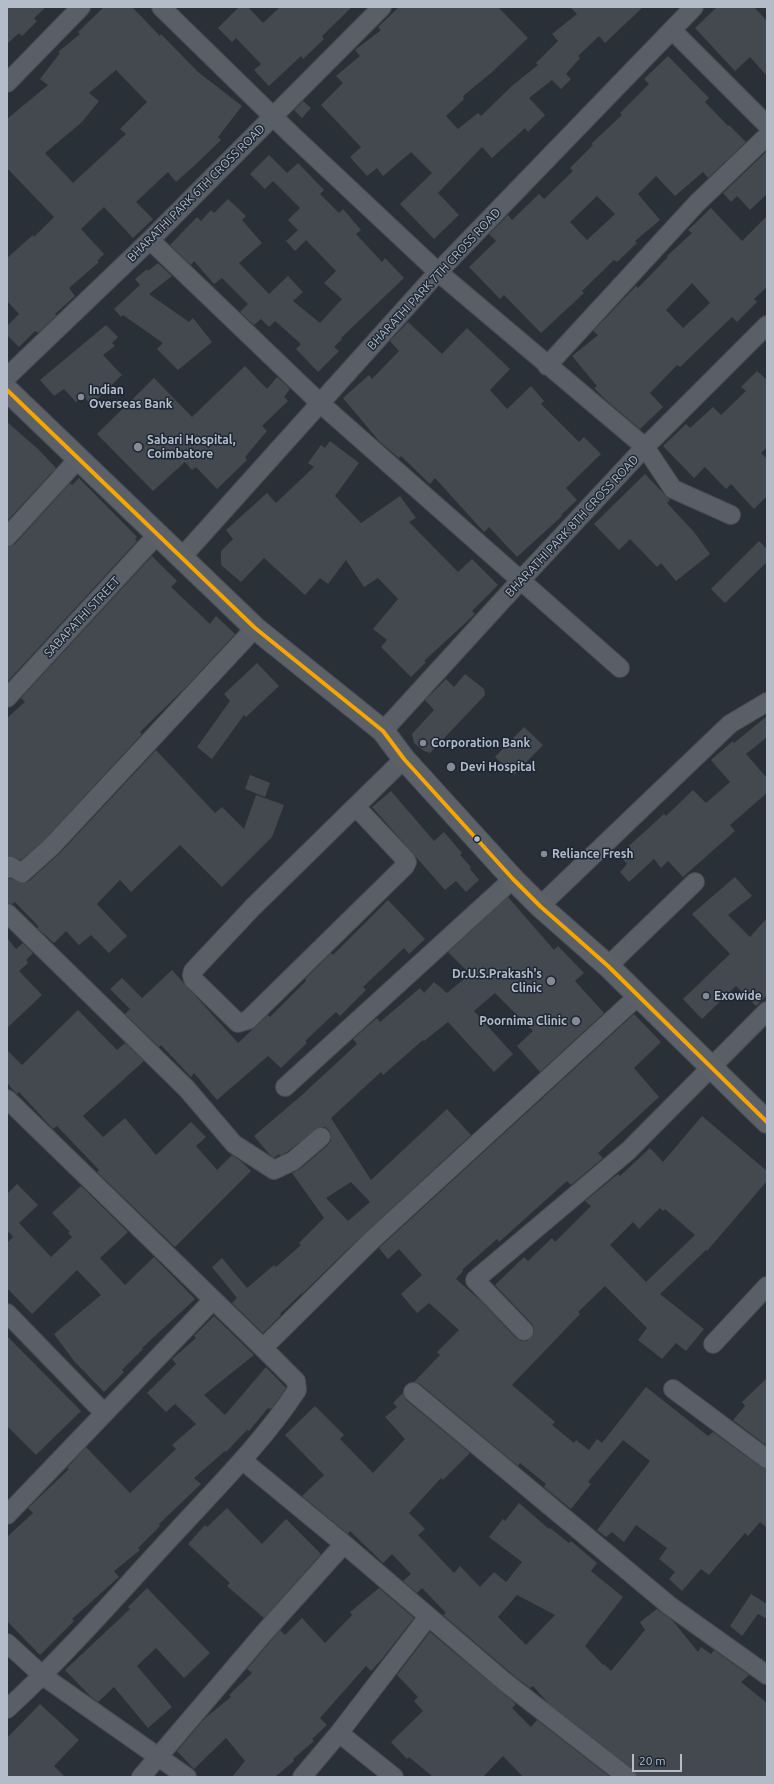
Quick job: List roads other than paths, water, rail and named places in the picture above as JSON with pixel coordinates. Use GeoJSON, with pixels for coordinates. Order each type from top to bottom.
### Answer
{"type":"FeatureCollection","features":[{"type":"Feature","properties":{"kind":"main road"},"geometry":{"type":"LineString","coordinates":[[7,390],[255,628],[383,731],[404,759],[513,879],[540,906],[608,966],[711,1069],[767,1122]]}},
{"type":"Feature","properties":{"kind":"street"},"geometry":{"type":"LineString","coordinates":[[7,83],[81,7]]}},
{"type":"Feature","properties":{"kind":"street"},"geometry":{"type":"LineString","coordinates":[[162,7],[272,116],[438,272],[645,447],[673,489],[731,515]]}},
{"type":"Feature","properties":{"kind":"street","name":"BHARATHI PARK 6TH CROSS ROAD"},"geometry":{"type":"LineString","coordinates":[[7,377],[150,240],[382,7]]}},
{"type":"Feature","properties":{"kind":"street","name":"BHARATHI PARK 7TH CROSS ROAD"},"geometry":{"type":"LineString","coordinates":[[181,558],[321,404],[438,272],[694,7]]}},
{"type":"Feature","properties":{"kind":"street"},"geometry":{"type":"LineString","coordinates":[[672,30],[767,126]]}},
{"type":"Feature","properties":{"kind":"street"},"geometry":{"type":"LineString","coordinates":[[548,366],[697,203],[767,136]]}},
{"type":"Feature","properties":{"kind":"street"},"geometry":{"type":"LineString","coordinates":[[150,240],[321,404],[620,668]]}},
{"type":"Feature","properties":{"kind":"street","name":"BHARATHI PARK 8TH CROSS ROAD"},"geometry":{"type":"LineString","coordinates":[[383,731],[645,447],[763,336]]}},
{"type":"Feature","properties":{"kind":"street"},"geometry":{"type":"LineString","coordinates":[[7,537],[79,458]]}},
{"type":"Feature","properties":{"kind":"street","name":"SABAPATHI STREET"},"geometry":{"type":"LineString","coordinates":[[7,698],[157,535]]}},
{"type":"Feature","properties":{"kind":"street"},"geometry":{"type":"LineString","coordinates":[[7,869],[10,866],[22,873],[52,846],[255,628]]}},
{"type":"Feature","properties":{"kind":"street"},"geometry":{"type":"LineString","coordinates":[[540,906],[730,724],[767,702]]}},
{"type":"Feature","properties":{"kind":"street"},"geometry":{"type":"LineString","coordinates":[[356,806],[405,859],[407,862],[405,866],[248,1020],[238,1023],[193,979],[193,971],[253,907],[356,806],[404,759]]}},
{"type":"Feature","properties":{"kind":"street"},"geometry":{"type":"LineString","coordinates":[[286,1087],[513,879]]}},
{"type":"Feature","properties":{"kind":"street"},"geometry":{"type":"LineString","coordinates":[[608,966],[695,882]]}},
{"type":"Feature","properties":{"kind":"street"},"geometry":{"type":"LineString","coordinates":[[7,913],[186,1088],[234,1144],[274,1170],[293,1161],[321,1137]]}},
{"type":"Feature","properties":{"kind":"street"},"geometry":{"type":"LineString","coordinates":[[263,1348],[371,1241],[638,996]]}},
{"type":"Feature","properties":{"kind":"street"},"geometry":{"type":"LineString","coordinates":[[524,1331],[475,1280],[628,1151],[767,1011]]}},
{"type":"Feature","properties":{"kind":"street"},"geometry":{"type":"LineString","coordinates":[[7,1100],[263,1348],[296,1381],[297,1390],[280,1416],[242,1460],[43,1676],[7,1709]]}},
{"type":"Feature","properties":{"kind":"street"},"geometry":{"type":"LineString","coordinates":[[713,1344],[767,1286]]}},
{"type":"Feature","properties":{"kind":"street"},"geometry":{"type":"LineString","coordinates":[[7,1515],[213,1300]]}},
{"type":"Feature","properties":{"kind":"street"},"geometry":{"type":"LineString","coordinates":[[7,1313],[104,1413]]}},
{"type":"Feature","properties":{"kind":"street"},"geometry":{"type":"LineString","coordinates":[[673,1389],[767,1459]]}},
{"type":"Feature","properties":{"kind":"street"},"geometry":{"type":"LineString","coordinates":[[413,1392],[670,1606],[767,1675]]}},
{"type":"Feature","properties":{"kind":"street"},"geometry":{"type":"LineString","coordinates":[[242,1460],[344,1544],[505,1682],[627,1777]]}},
{"type":"Feature","properties":{"kind":"street"},"geometry":{"type":"LineString","coordinates":[[141,1777],[344,1544]]}},
{"type":"Feature","properties":{"kind":"street"},"geometry":{"type":"LineString","coordinates":[[302,1777],[428,1617]]}},
{"type":"Feature","properties":{"kind":"street"},"geometry":{"type":"LineString","coordinates":[[7,1643],[43,1676],[187,1777]]}},
{"type":"Feature","properties":{"kind":"street"},"geometry":{"type":"LineString","coordinates":[[338,1733],[394,1777]]}},
{"type":"Feature","properties":{"kind":"place","name":"Indian Overseas Bank"},"geometry":{"type":"Point","coordinates":[81,397]}},
{"type":"Feature","properties":{"kind":"place","name":"Sabari Hospital, Coimbatore"},"geometry":{"type":"Point","coordinates":[138,447]}},
{"type":"Feature","properties":{"kind":"place","name":"Corporation Bank"},"geometry":{"type":"Point","coordinates":[423,743]}},
{"type":"Feature","properties":{"kind":"place","name":"Devi Hospital"},"geometry":{"type":"Point","coordinates":[451,767]}},
{"type":"Feature","properties":{"kind":"place","name":"Reliance Fresh"},"geometry":{"type":"Point","coordinates":[544,854]}},
{"type":"Feature","properties":{"kind":"place","name":"Dr.U.S.Prakash's Clinic"},"geometry":{"type":"Point","coordinates":[551,981]}},
{"type":"Feature","properties":{"kind":"place","name":"Exowide"},"geometry":{"type":"Point","coordinates":[706,996]}},
{"type":"Feature","properties":{"kind":"place","name":"Poornima Clinic"},"geometry":{"type":"Point","coordinates":[576,1021]}}]}
